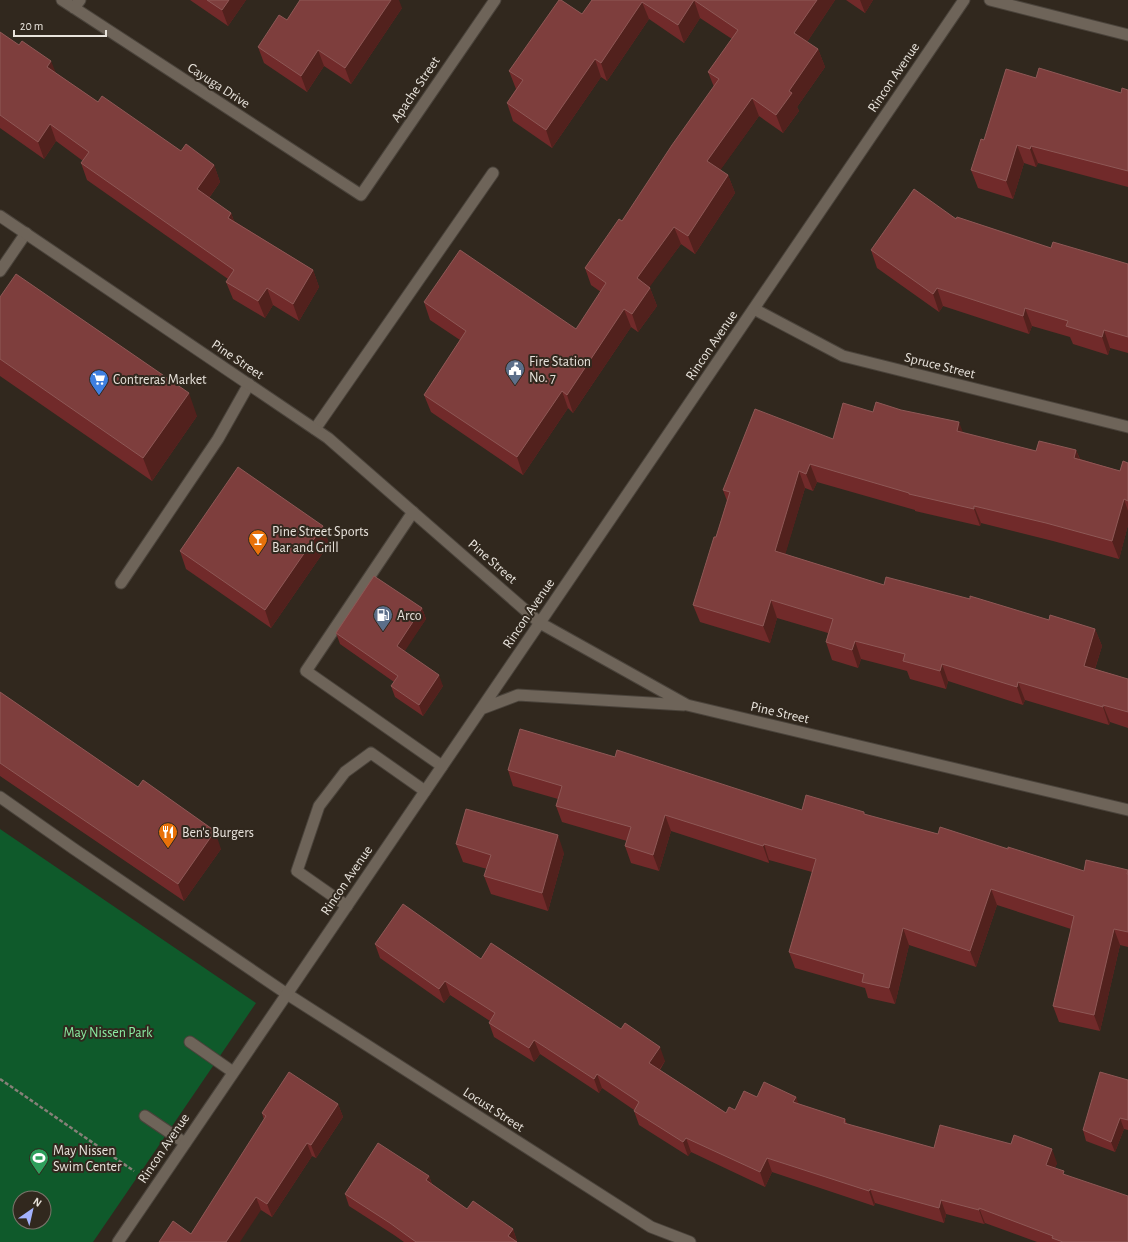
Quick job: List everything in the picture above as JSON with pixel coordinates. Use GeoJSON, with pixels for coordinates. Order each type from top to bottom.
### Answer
{"type":"FeatureCollection","features":[{"type":"Feature","properties":{"kind":"street","name":"Cayuga Drive"},"geometry":{"type":"LineString","coordinates":[[62,0],[77,4],[361,195]]}},
{"type":"Feature","properties":{"kind":"street","name":"Apache Street"},"geometry":{"type":"LineString","coordinates":[[361,195],[495,0]]}},
{"type":"Feature","properties":{"kind":"street","name":"Rincon Avenue"},"geometry":{"type":"LineString","coordinates":[[118,1242],[964,0]]}},
{"type":"Feature","properties":{"kind":"street"},"geometry":{"type":"LineString","coordinates":[[990,0],[1128,35]]}},
{"type":"Feature","properties":{"kind":"street"},"geometry":{"type":"LineString","coordinates":[[315,429],[493,173]]}},
{"type":"Feature","properties":{"kind":"street","name":"Pine Street"},"geometry":{"type":"LineString","coordinates":[[0,216],[328,438],[540,623],[687,705],[1128,810]]}},
{"type":"Feature","properties":{"kind":"street"},"geometry":{"type":"LineString","coordinates":[[0,271],[26,233]]}},
{"type":"Feature","properties":{"kind":"street","name":"Spruce Street"},"geometry":{"type":"LineString","coordinates":[[754,309],[844,356],[1128,427]]}},
{"type":"Feature","properties":{"kind":"street"},"geometry":{"type":"LineString","coordinates":[[121,583],[218,439],[249,384]]}},
{"type":"Feature","properties":{"kind":"street"},"geometry":{"type":"LineString","coordinates":[[413,512],[306,671],[442,766]]}},
{"type":"Feature","properties":{"kind":"street"},"geometry":{"type":"LineString","coordinates":[[481,708],[518,695],[687,705]]}},
{"type":"Feature","properties":{"kind":"street"},"geometry":{"type":"LineString","coordinates":[[347,906],[297,872],[319,806],[345,772],[371,753],[425,790]]}},
{"type":"Feature","properties":{"kind":"street","name":"Locust Street"},"geometry":{"type":"LineString","coordinates":[[0,797],[80,854],[287,994],[651,1226],[690,1242]]}},
{"type":"Feature","properties":{"kind":"street"},"geometry":{"type":"LineString","coordinates":[[190,1042],[234,1072]]}},
{"type":"Feature","properties":{"kind":"street"},"geometry":{"type":"LineString","coordinates":[[145,1116],[185,1143]]}},
{"type":"Feature","properties":{"kind":"path"},"geometry":{"type":"LineString","coordinates":[[0,1079],[134,1171]]}},
{"type":"Feature","properties":{"kind":"green space","name":"May Nissen Park"},"geometry":{"type":"Polygon","coordinates":[[[0,829],[256,1003],[93,1242],[0,1242],[0,829]]]}},
{"type":"Feature","properties":{"kind":"building"},"geometry":{"type":"Polygon","coordinates":[[[207,0],[229,0],[222,10],[207,0]]]}},
{"type":"Feature","properties":{"kind":"building"},"geometry":{"type":"Polygon","coordinates":[[[300,0],[391,0],[345,68],[318,50],[301,76],[258,47],[279,15],[287,20],[300,0]]]}},
{"type":"Feature","properties":{"kind":"building"},"geometry":{"type":"Polygon","coordinates":[[[559,0],[582,14],[592,0],[694,0],[678,25],[642,2],[601,63],[595,59],[546,130],[507,103],[523,80],[509,71],[559,0]]]}},
{"type":"Feature","properties":{"kind":"building"},"geometry":{"type":"Polygon","coordinates":[[[694,0],[817,0],[794,33],[818,49],[789,91],[792,93],[776,115],[752,98],[707,161],[728,175],[688,236],[674,227],[637,278],[650,288],[632,314],[624,309],[567,395],[562,391],[517,457],[424,395],[466,331],[424,302],[460,250],[576,329],[606,283],[585,268],[619,219],[622,221],[672,145],[719,79],[708,72],[738,30],[694,0]]]}},
{"type":"Feature","properties":{"kind":"building"},"geometry":{"type":"Polygon","coordinates":[[[0,32],[19,45],[22,41],[51,61],[47,67],[98,102],[102,96],[181,151],[186,144],[214,165],[197,189],[231,213],[228,218],[313,270],[293,304],[267,288],[258,301],[226,282],[234,270],[81,163],[89,152],[50,124],[38,142],[0,115],[0,32]]]}},
{"type":"Feature","properties":{"kind":"building"},"geometry":{"type":"Polygon","coordinates":[[[1039,68],[1121,93],[1122,88],[1128,90],[1128,171],[1031,146],[1030,149],[1017,145],[1006,181],[971,170],[981,139],[984,140],[1006,69],[1036,78],[1039,68]]]}},
{"type":"Feature","properties":{"kind":"building"},"geometry":{"type":"Polygon","coordinates":[[[914,189],[956,219],[957,217],[1051,248],[1053,242],[1128,264],[1128,337],[1104,330],[1102,337],[1066,326],[1068,321],[1025,308],[1023,316],[937,288],[933,294],[871,250],[914,189]]]}},
{"type":"Feature","properties":{"kind":"building","name":"Contreras Market"},"geometry":{"type":"Polygon","coordinates":[[[16,274],[189,393],[143,458],[0,359],[0,297],[16,274]]]}},
{"type":"Feature","properties":{"kind":"building"},"geometry":{"type":"Polygon","coordinates":[[[876,402],[901,410],[959,422],[957,431],[1036,451],[1039,441],[1076,450],[1074,458],[1120,471],[1123,461],[1128,463],[1128,501],[1124,499],[1112,541],[1046,523],[974,506],[974,509],[909,494],[810,464],[806,474],[799,471],[775,551],[884,585],[886,577],[970,599],[970,596],[1049,620],[1050,615],[1095,629],[1084,666],[1128,679],[1128,712],[1103,705],[1103,707],[1018,682],[1017,687],[942,664],[940,671],[903,661],[905,654],[855,641],[852,650],[826,642],[833,619],[771,600],[763,626],[693,605],[714,537],[716,537],[730,492],[723,490],[755,409],[833,439],[843,403],[873,412],[876,402]]]}},
{"type":"Feature","properties":{"kind":"building","name":"Pine Street Sports Bar and Grill"},"geometry":{"type":"Polygon","coordinates":[[[238,467],[323,526],[265,610],[180,551],[238,467]]]}},
{"type":"Feature","properties":{"kind":"building"},"geometry":{"type":"Polygon","coordinates":[[[374,576],[422,608],[397,646],[439,675],[419,705],[391,686],[398,676],[336,633],[374,576]]]}},
{"type":"Feature","properties":{"kind":"building"},"geometry":{"type":"Polygon","coordinates":[[[0,692],[138,787],[143,780],[215,831],[178,884],[0,763],[0,692]]]}},
{"type":"Feature","properties":{"kind":"building"},"geometry":{"type":"Polygon","coordinates":[[[520,729],[615,757],[617,750],[802,810],[806,795],[864,812],[864,814],[938,834],[940,827],[1084,871],[1086,860],[1128,870],[1128,932],[1114,929],[1094,1015],[1053,1006],[1074,916],[991,889],[970,951],[903,928],[889,988],[862,982],[864,974],[789,952],[816,859],[764,844],[763,846],[665,815],[653,855],[625,846],[631,827],[556,806],[562,786],[508,770],[520,729]]]}},
{"type":"Feature","properties":{"kind":"building"},"geometry":{"type":"Polygon","coordinates":[[[466,809],[558,835],[542,893],[484,876],[491,855],[456,844],[466,809]]]}},
{"type":"Feature","properties":{"kind":"building"},"geometry":{"type":"Polygon","coordinates":[[[403,904],[481,959],[491,943],[621,1029],[625,1023],[660,1047],[649,1063],[726,1113],[729,1107],[735,1110],[744,1091],[757,1097],[764,1082],[796,1097],[793,1102],[845,1119],[844,1123],[934,1148],[940,1125],[1011,1144],[1014,1135],[1052,1149],[1046,1165],[1064,1171],[1063,1174],[1128,1196],[1128,1242],[1063,1242],[1052,1238],[1053,1236],[979,1208],[979,1210],[941,1200],[939,1208],[870,1189],[869,1191],[767,1158],[760,1172],[686,1138],[683,1142],[634,1111],[639,1102],[597,1074],[594,1079],[534,1040],[529,1048],[489,1023],[495,1013],[445,981],[439,989],[375,944],[403,904]]]}},
{"type":"Feature","properties":{"kind":"building"},"geometry":{"type":"Polygon","coordinates":[[[289,1072],[338,1104],[311,1145],[307,1143],[267,1204],[256,1197],[226,1242],[159,1242],[173,1221],[191,1234],[266,1116],[262,1113],[289,1072]]]}},
{"type":"Feature","properties":{"kind":"building"},"geometry":{"type":"Polygon","coordinates":[[[1100,1072],[1128,1080],[1128,1120],[1120,1118],[1111,1142],[1083,1130],[1100,1072]]]}},
{"type":"Feature","properties":{"kind":"building"},"geometry":{"type":"Polygon","coordinates":[[[378,1143],[429,1176],[426,1180],[467,1209],[473,1201],[513,1229],[508,1236],[517,1242],[416,1242],[345,1194],[378,1143]]]}},
{"type":"Feature","properties":{"kind":"place","name":"Fire Station No. 7"},"geometry":{"type":"Point","coordinates":[515,386]}},
{"type":"Feature","properties":{"kind":"place","name":"Contreras Market"},"geometry":{"type":"Point","coordinates":[99,396]}},
{"type":"Feature","properties":{"kind":"place","name":"Pine Street Sports Bar and Grill"},"geometry":{"type":"Point","coordinates":[258,556]}},
{"type":"Feature","properties":{"kind":"place","name":"Arco"},"geometry":{"type":"Point","coordinates":[383,632]}},
{"type":"Feature","properties":{"kind":"place","name":"Ben's Burgers"},"geometry":{"type":"Point","coordinates":[168,849]}},
{"type":"Feature","properties":{"kind":"place","name":"May Nissen Swim Center"},"geometry":{"type":"Point","coordinates":[39,1175]}}]}
